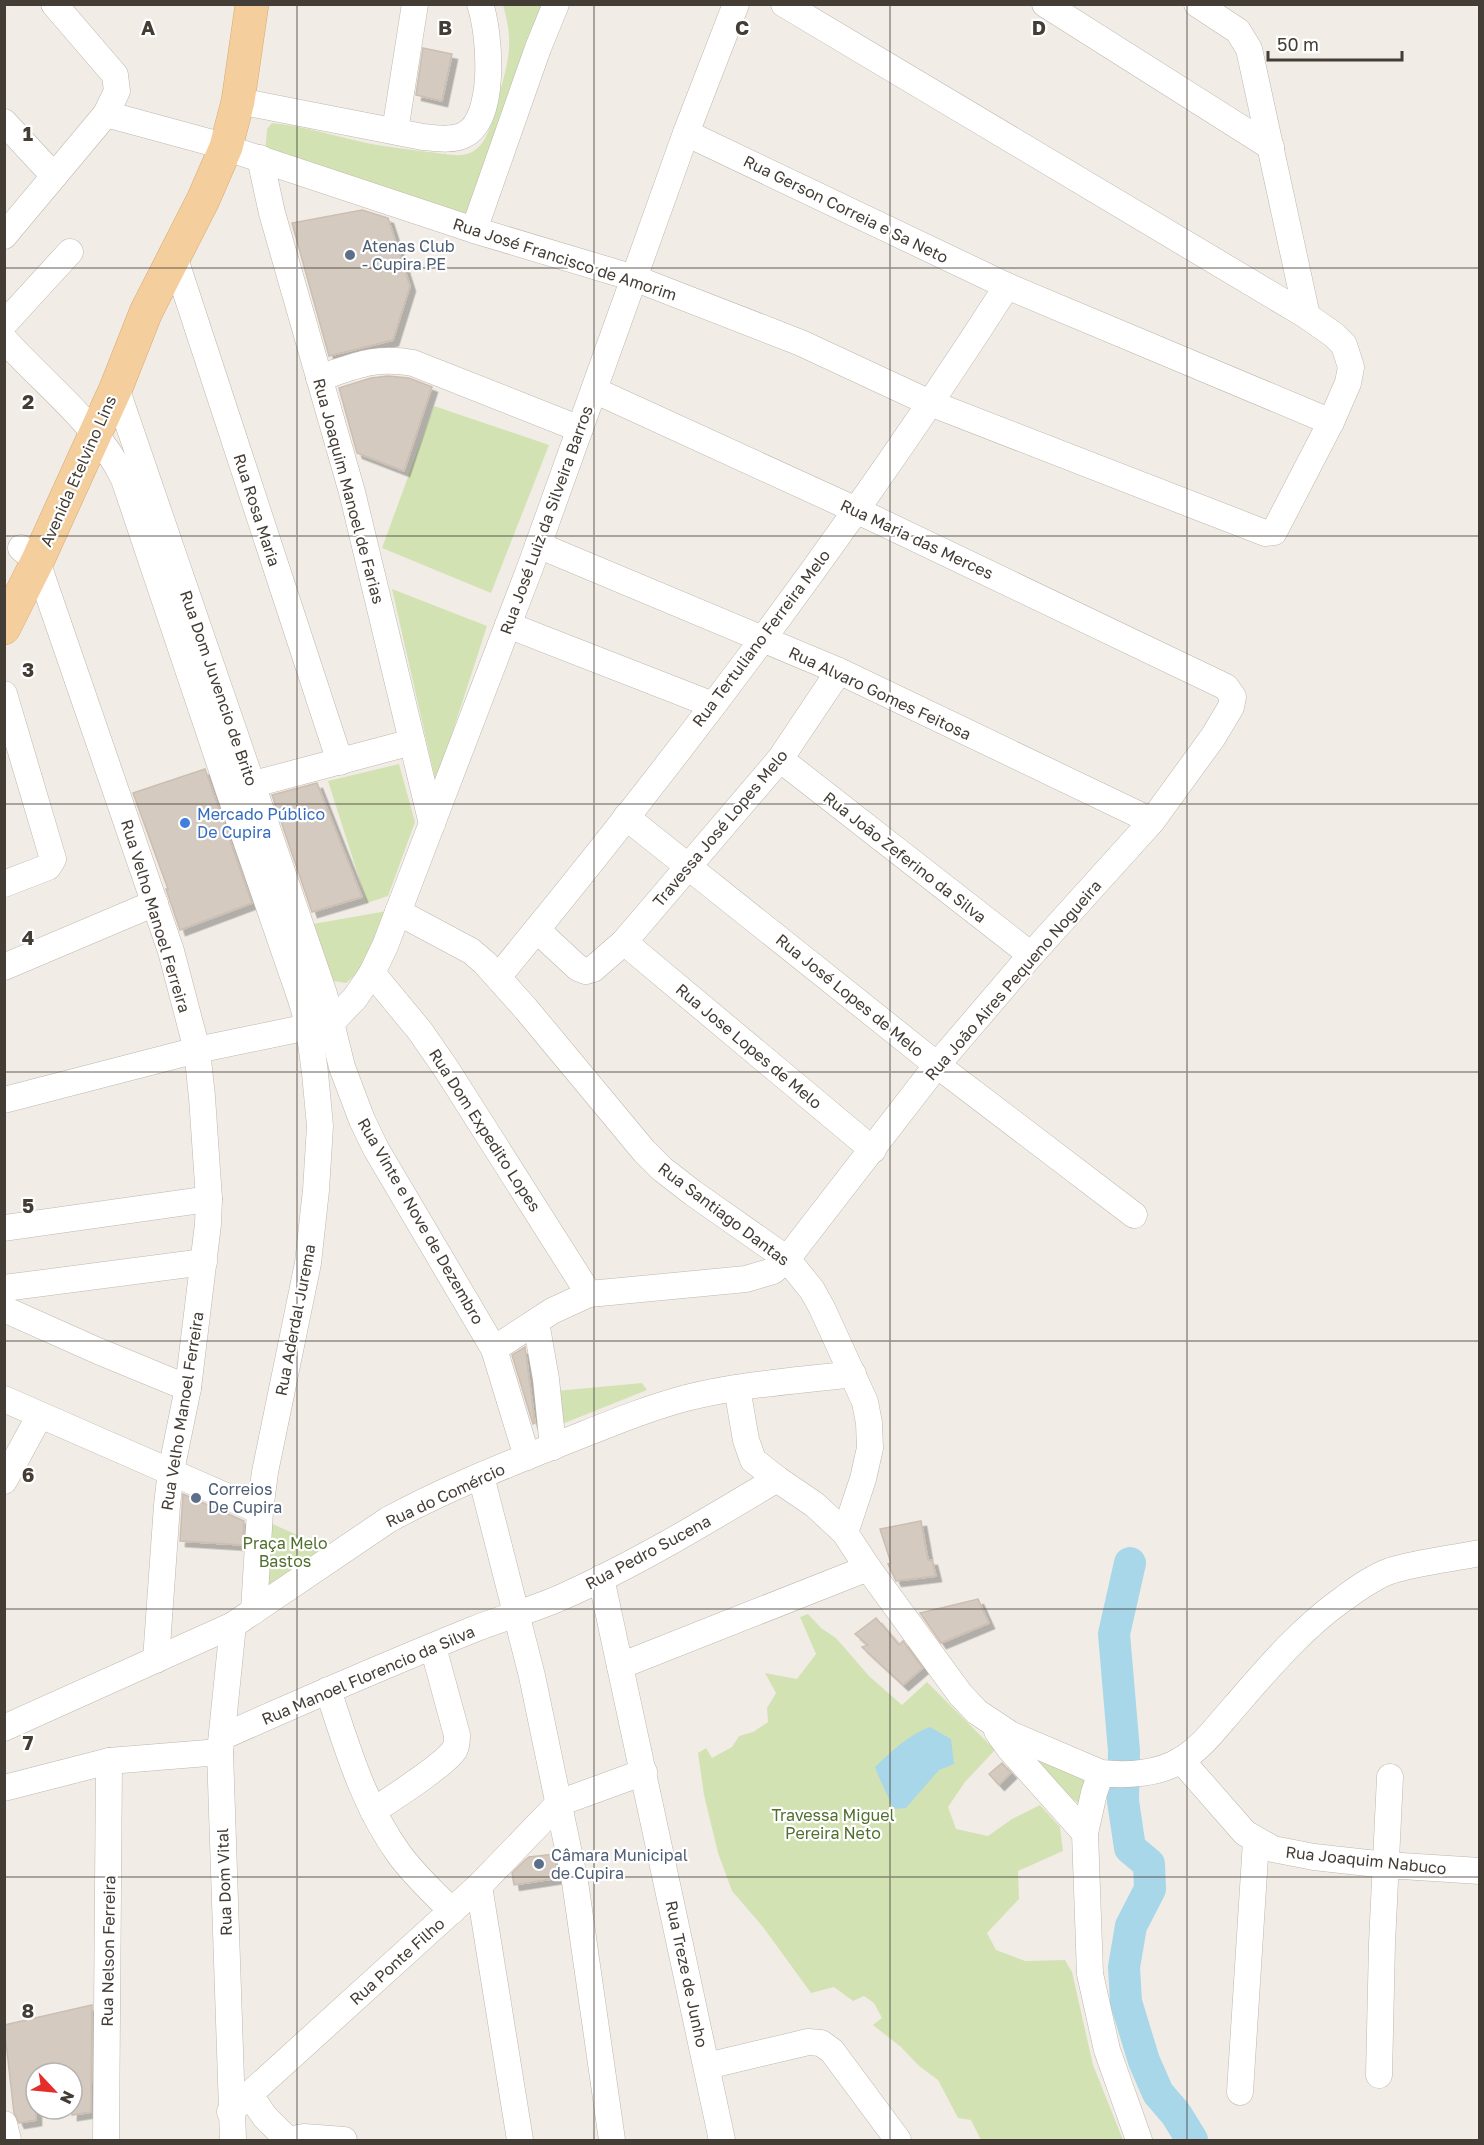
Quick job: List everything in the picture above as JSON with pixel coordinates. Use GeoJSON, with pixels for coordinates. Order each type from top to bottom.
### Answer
{"type":"FeatureCollection","features":[{"type":"Feature","properties":{"kind":"main road","name":"Avenida Etelvino Lins"},"geometry":{"type":"LineString","coordinates":[[4,628],[29,555],[89,426],[120,349],[146,312],[175,259],[226,147],[238,101],[252,4]]}},
{"type":"Feature","properties":{"kind":"main road","name":"Avenida Etelvino Lins"},"geometry":{"type":"LineString","coordinates":[[89,426],[116,388],[146,312]]}},
{"type":"Feature","properties":{"kind":"main road","name":"Avenida Etelvino Lins"},"geometry":{"type":"LineString","coordinates":[[4,581],[29,555]]}},
{"type":"Feature","properties":{"kind":"street"},"geometry":{"type":"LineString","coordinates":[[395,131],[415,4]]}},
{"type":"Feature","properties":{"kind":"street"},"geometry":{"type":"LineString","coordinates":[[238,101],[423,137],[456,138],[471,130],[477,123],[486,91],[489,45],[480,4]]}},
{"type":"Feature","properties":{"kind":"street"},"geometry":{"type":"LineString","coordinates":[[474,230],[556,4]]}},
{"type":"Feature","properties":{"kind":"street","name":"Rua José Luiz da Silveira Barros"},"geometry":{"type":"LineString","coordinates":[[320,1025],[356,999],[372,973],[398,912],[538,545],[686,133],[736,4]]}},
{"type":"Feature","properties":{"kind":"street"},"geometry":{"type":"LineString","coordinates":[[784,4],[1307,316],[1335,335],[1344,345],[1351,367],[1348,382],[1331,422]]}},
{"type":"Feature","properties":{"kind":"street"},"geometry":{"type":"LineString","coordinates":[[1045,4],[1270,147]]}},
{"type":"Feature","properties":{"kind":"street"},"geometry":{"type":"LineString","coordinates":[[1197,4],[1230,24],[1244,39],[1253,64],[1307,316]]}},
{"type":"Feature","properties":{"kind":"street"},"geometry":{"type":"LineString","coordinates":[[4,236],[106,114],[115,98],[117,83],[115,75],[65,8]]}},
{"type":"Feature","properties":{"kind":"street","name":"Rua José Francisco de Amorim"},"geometry":{"type":"LineString","coordinates":[[106,114],[226,147],[474,230],[634,278],[801,342],[930,403],[1271,534],[1331,422]]}},
{"type":"Feature","properties":{"kind":"street"},"geometry":{"type":"LineString","coordinates":[[4,122],[54,176]]}},
{"type":"Feature","properties":{"kind":"street","name":"Rua Gerson Correia e Sa Neto"},"geometry":{"type":"LineString","coordinates":[[686,133],[1006,286],[1331,422]]}},
{"type":"Feature","properties":{"kind":"street","name":"Rua Joaquim Manoel de Farias"},"geometry":{"type":"LineString","coordinates":[[260,158],[272,213],[352,492],[432,824]]}},
{"type":"Feature","properties":{"kind":"street"},"geometry":{"type":"LineString","coordinates":[[6,340],[70,252]]}},
{"type":"Feature","properties":{"kind":"street","name":"Rua Rosa Maria"},"geometry":{"type":"LineString","coordinates":[[175,259],[340,762]]}},
{"type":"Feature","properties":{"kind":"street","name":"Rua Tertuliano Ferreira Melo"},"geometry":{"type":"LineString","coordinates":[[498,977],[764,640],[930,403],[1006,286]]}},
{"type":"Feature","properties":{"kind":"street","name":"Rua Dom Juvencio de Brito"},"geometry":{"type":"LineString","coordinates":[[6,340],[89,426],[114,458],[136,510],[241,788],[324,994],[320,1025]]}},
{"type":"Feature","properties":{"kind":"street"},"geometry":{"type":"LineString","coordinates":[[320,378],[379,360],[413,363],[580,429]]}},
{"type":"Feature","properties":{"kind":"street","name":"Rua Dom Juvencio de Brito"},"geometry":{"type":"LineString","coordinates":[[116,388],[241,788]]}},
{"type":"Feature","properties":{"kind":"street","name":"Rua Maria das Merces"},"geometry":{"type":"LineString","coordinates":[[594,390],[856,510],[1226,687],[1233,697]]}},
{"type":"Feature","properties":{"kind":"street","name":"Rua Alvaro Gomes Feitosa"},"geometry":{"type":"LineString","coordinates":[[538,545],[839,671],[1152,822]]}},
{"type":"Feature","properties":{"kind":"street","name":"Rua Velho Manoel Ferreira"},"geometry":{"type":"LineString","coordinates":[[29,555],[155,903],[171,951],[197,1050],[209,1199],[204,1262],[188,1388],[171,1471],[156,1660]]}},
{"type":"Feature","properties":{"kind":"street"},"geometry":{"type":"LineString","coordinates":[[508,625],[713,705]]}},
{"type":"Feature","properties":{"kind":"street","name":"Travessa José Lopes Melo"},"geometry":{"type":"LineString","coordinates":[[537,930],[578,968],[586,971],[593,969],[624,942],[780,759],[839,671]]}},
{"type":"Feature","properties":{"kind":"street"},"geometry":{"type":"LineString","coordinates":[[4,694],[52,856],[52,862],[48,867],[4,885]]}},
{"type":"Feature","properties":{"kind":"street","name":"Rua João Aires Pequeno Nogueira"},"geometry":{"type":"LineString","coordinates":[[787,1259],[937,1065],[1031,955],[1152,822],[1213,737],[1231,707],[1233,697]]}},
{"type":"Feature","properties":{"kind":"street"},"geometry":{"type":"LineString","coordinates":[[241,788],[412,742]]}},
{"type":"Feature","properties":{"kind":"street","name":"Rua João Zeferino da Silva"},"geometry":{"type":"LineString","coordinates":[[780,759],[1031,955]]}},
{"type":"Feature","properties":{"kind":"street","name":"Rua José Lopes de Melo"},"geometry":{"type":"LineString","coordinates":[[626,817],[937,1065],[1134,1215]]}},
{"type":"Feature","properties":{"kind":"street"},"geometry":{"type":"LineString","coordinates":[[4,967],[155,903]]}},
{"type":"Feature","properties":{"kind":"street","name":"Rua Santiago Dantas"},"geometry":{"type":"LineString","coordinates":[[398,912],[471,951],[498,977],[650,1157],[693,1193],[787,1259],[812,1290],[853,1374],[865,1402],[869,1423],[870,1448],[863,1479],[845,1533]]}},
{"type":"Feature","properties":{"kind":"street","name":"Rua Jose Lopes de Melo"},"geometry":{"type":"LineString","coordinates":[[624,942],[873,1150]]}},
{"type":"Feature","properties":{"kind":"street","name":"Rua Dom Expedito Lopes"},"geometry":{"type":"LineString","coordinates":[[372,973],[420,1031],[447,1070],[589,1294]]}},
{"type":"Feature","properties":{"kind":"street"},"geometry":{"type":"LineString","coordinates":[[4,1100],[197,1050],[320,1025]]}},
{"type":"Feature","properties":{"kind":"street","name":"Rua Vinte e Nove de Dezembro"},"geometry":{"type":"LineString","coordinates":[[320,1025],[342,1067],[362,1120],[376,1149],[494,1350],[527,1457]]}},
{"type":"Feature","properties":{"kind":"street","name":"Rua Aderdal Jurema"},"geometry":{"type":"LineString","coordinates":[[243,1618],[265,1472],[308,1263],[320,1126],[320,1025]]}},
{"type":"Feature","properties":{"kind":"street"},"geometry":{"type":"LineString","coordinates":[[320,1126],[362,1120]]}},
{"type":"Feature","properties":{"kind":"street"},"geometry":{"type":"LineString","coordinates":[[4,1228],[209,1199]]}},
{"type":"Feature","properties":{"kind":"street"},"geometry":{"type":"LineString","coordinates":[[494,1350],[536,1322],[570,1302],[589,1294],[746,1279],[773,1271],[787,1259]]}},
{"type":"Feature","properties":{"kind":"street"},"geometry":{"type":"LineString","coordinates":[[4,1288],[204,1262]]}},
{"type":"Feature","properties":{"kind":"street"},"geometry":{"type":"LineString","coordinates":[[4,1309],[188,1388]]}},
{"type":"Feature","properties":{"kind":"street"},"geometry":{"type":"LineString","coordinates":[[536,1322],[546,1379],[553,1447]]}},
{"type":"Feature","properties":{"kind":"street","name":"Rua do Comércio"},"geometry":{"type":"LineString","coordinates":[[4,1728],[243,1618],[388,1520],[481,1476],[624,1418],[676,1401],[737,1388],[853,1374]]}},
{"type":"Feature","properties":{"kind":"street"},"geometry":{"type":"LineString","coordinates":[[737,1388],[748,1451],[761,1467],[815,1505],[845,1533],[960,1694],[977,1712],[993,1724],[1030,1743],[1108,1774],[1174,1764],[1206,1739],[1266,1671],[1303,1633],[1341,1600],[1389,1572],[1479,1553]]}},
{"type":"Feature","properties":{"kind":"street"},"geometry":{"type":"LineString","coordinates":[[4,1399],[260,1511]]}},
{"type":"Feature","properties":{"kind":"street"},"geometry":{"type":"LineString","coordinates":[[4,1481],[40,1415]]}},
{"type":"Feature","properties":{"kind":"street"},"geometry":{"type":"LineString","coordinates":[[481,1476],[532,1676],[580,1908],[612,2140]]}},
{"type":"Feature","properties":{"kind":"street","name":"Rua Pedro Sucena"},"geometry":{"type":"LineString","coordinates":[[515,1616],[601,1578],[709,1520],[777,1479]]}},
{"type":"Feature","properties":{"kind":"street"},"geometry":{"type":"LineString","coordinates":[[621,1666],[868,1568]]}},
{"type":"Feature","properties":{"kind":"street","name":"Rua Treze de Junho"},"geometry":{"type":"LineString","coordinates":[[601,1578],[722,2140]]}},
{"type":"Feature","properties":{"kind":"street","name":"Rua Manoel Florencio da Silva"},"geometry":{"type":"LineString","coordinates":[[4,1788],[110,1761],[221,1745],[328,1690],[474,1629],[515,1616]]}},
{"type":"Feature","properties":{"kind":"street","name":"Rua Dom Vital"},"geometry":{"type":"LineString","coordinates":[[233,2140],[230,2112],[221,1745],[243,1618]]}},
{"type":"Feature","properties":{"kind":"street"},"geometry":{"type":"LineString","coordinates":[[373,1811],[443,1762],[457,1743],[457,1735],[433,1647]]}},
{"type":"Feature","properties":{"kind":"street"},"geometry":{"type":"LineString","coordinates":[[328,1690],[360,1784],[373,1811],[400,1855],[452,1911]]}},
{"type":"Feature","properties":{"kind":"street"},"geometry":{"type":"LineString","coordinates":[[993,1724],[1010,1748],[1085,1833]]}},
{"type":"Feature","properties":{"kind":"street","name":"Rua Nelson Ferreira"},"geometry":{"type":"LineString","coordinates":[[106,2140],[110,1761]]}},
{"type":"Feature","properties":{"kind":"street","name":"Rua Joaquim Nabuco"},"geometry":{"type":"LineString","coordinates":[[1174,1764],[1256,1841],[1273,1849],[1292,1854],[1386,1865],[1479,1870]]}},
{"type":"Feature","properties":{"kind":"street"},"geometry":{"type":"LineString","coordinates":[[559,1803],[644,1772]]}},
{"type":"Feature","properties":{"kind":"street"},"geometry":{"type":"LineString","coordinates":[[1108,1774],[1091,1801],[1085,1833],[1090,1974],[1107,2050],[1139,2140]]}},
{"type":"Feature","properties":{"kind":"street"},"geometry":{"type":"LineString","coordinates":[[1379,2075],[1390,1777]]}},
{"type":"Feature","properties":{"kind":"street","name":"Rua Ponte Filho"},"geometry":{"type":"LineString","coordinates":[[230,2112],[479,1886],[559,1803]]}},
{"type":"Feature","properties":{"kind":"street"},"geometry":{"type":"LineString","coordinates":[[1240,2092],[1256,1841]]}},
{"type":"Feature","properties":{"kind":"street"},"geometry":{"type":"LineString","coordinates":[[479,1886],[520,2140]]}},
{"type":"Feature","properties":{"kind":"street"},"geometry":{"type":"LineString","coordinates":[[707,2066],[808,2042],[821,2043],[832,2051],[898,2140]]}},
{"type":"Feature","properties":{"kind":"street"},"geometry":{"type":"LineString","coordinates":[[249,2094],[265,2117],[286,2140],[304,2137],[344,2140]]}},
{"type":"Feature","properties":{"kind":"street"},"geometry":{"type":"LineString","coordinates":[[4,2124],[8,2140]]}},
{"type":"Feature","properties":{"kind":"green space"},"geometry":{"type":"Polygon","coordinates":[[[503,5],[550,5],[471,218],[265,154],[267,129],[272,123],[306,128],[387,147],[455,155],[470,153],[482,144],[486,137],[502,85],[509,51],[503,5]]]}},
{"type":"Feature","properties":{"kind":"green space"},"geometry":{"type":"Polygon","coordinates":[[[434,406],[549,445],[491,593],[382,548],[434,406]]]}},
{"type":"Feature","properties":{"kind":"green space"},"geometry":{"type":"Polygon","coordinates":[[[392,589],[487,626],[436,783],[392,589]]]}},
{"type":"Feature","properties":{"kind":"green space"},"geometry":{"type":"Polygon","coordinates":[[[399,764],[415,822],[388,896],[367,903],[328,781],[399,764]]]}},
{"type":"Feature","properties":{"kind":"green space"},"geometry":{"type":"Polygon","coordinates":[[[387,911],[362,969],[346,983],[333,981],[322,963],[313,924],[387,911]]]}},
{"type":"Feature","properties":{"kind":"green space"},"geometry":{"type":"Polygon","coordinates":[[[642,1383],[647,1390],[562,1424],[556,1391],[642,1383]]]}},
{"type":"Feature","properties":{"kind":"green space","name":"Praça Melo Bastos"},"geometry":{"type":"Polygon","coordinates":[[[266,1521],[324,1547],[325,1550],[272,1584],[266,1585],[266,1521]]]}},
{"type":"Feature","properties":{"kind":"green space","name":"Travessa Miguel Pereira Neto"},"geometry":{"type":"Polygon","coordinates":[[[808,1614],[821,1628],[836,1638],[869,1676],[902,1705],[927,1682],[995,1750],[965,1782],[948,1807],[956,1829],[988,1836],[1012,1819],[1040,1805],[1060,1827],[1063,1851],[1018,1871],[1019,1899],[987,1933],[996,1950],[1025,1961],[1065,1960],[1072,1972],[1093,2065],[1123,2140],[981,2140],[971,2120],[958,2118],[938,2080],[873,2025],[882,2018],[874,2003],[864,1996],[853,2001],[834,1987],[811,1993],[763,1927],[732,1891],[718,1853],[704,1795],[698,1753],[706,1748],[712,1758],[732,1747],[739,1736],[753,1732],[768,1722],[767,1708],[776,1693],[765,1673],[797,1679],[816,1654],[800,1617],[808,1614]]]}},
{"type":"Feature","properties":{"kind":"green space"},"geometry":{"type":"Polygon","coordinates":[[[1046,1757],[1089,1783],[1082,1805],[1059,1791],[1035,1764],[1046,1757]]]}},
{"type":"Feature","properties":{"kind":"water"},"geometry":{"type":"Polygon","coordinates":[[[930,1727],[951,1739],[954,1764],[939,1770],[906,1808],[893,1809],[875,1767],[907,1739],[930,1727]]]}},
{"type":"Feature","properties":{"kind":"building"},"geometry":{"type":"Polygon","coordinates":[[[423,48],[452,54],[442,101],[416,95],[423,48]]]}},
{"type":"Feature","properties":{"kind":"building","name":"Atenas Club - Cupira PE"},"geometry":{"type":"Polygon","coordinates":[[[362,210],[388,218],[410,286],[393,340],[329,356],[292,223],[362,210]]]}},
{"type":"Feature","properties":{"kind":"building"},"geometry":{"type":"Polygon","coordinates":[[[388,376],[409,378],[432,387],[404,471],[357,453],[339,388],[371,378],[388,376]]]}},
{"type":"Feature","properties":{"kind":"building","name":"Mercado Público De Cupira"},"geometry":{"type":"Polygon","coordinates":[[[205,769],[252,903],[180,930],[166,889],[168,889],[133,793],[205,769]]]}},
{"type":"Feature","properties":{"kind":"building"},"geometry":{"type":"Polygon","coordinates":[[[317,783],[362,897],[312,912],[272,795],[317,783]]]}},
{"type":"Feature","properties":{"kind":"building"},"geometry":{"type":"Polygon","coordinates":[[[525,1347],[535,1423],[533,1424],[512,1355],[525,1347]]]}},
{"type":"Feature","properties":{"kind":"building","name":"Correios De Cupira"},"geometry":{"type":"Polygon","coordinates":[[[183,1494],[244,1521],[243,1545],[180,1541],[183,1494]]]}},
{"type":"Feature","properties":{"kind":"building"},"geometry":{"type":"Polygon","coordinates":[[[921,1521],[928,1560],[932,1560],[936,1576],[896,1581],[888,1564],[891,1563],[880,1529],[921,1521]]]}},
{"type":"Feature","properties":{"kind":"building"},"geometry":{"type":"Polygon","coordinates":[[[978,1599],[989,1623],[941,1643],[920,1613],[978,1599]]]}},
{"type":"Feature","properties":{"kind":"building"},"geometry":{"type":"Polygon","coordinates":[[[876,1618],[899,1645],[903,1641],[923,1668],[903,1685],[862,1647],[868,1645],[855,1634],[876,1618]]]}},
{"type":"Feature","properties":{"kind":"building"},"geometry":{"type":"Polygon","coordinates":[[[1002,1763],[1011,1773],[999,1785],[989,1774],[1002,1763]]]}},
{"type":"Feature","properties":{"kind":"building","name":"Câmara Municipal de Cupira"},"geometry":{"type":"Polygon","coordinates":[[[554,1854],[559,1878],[514,1885],[512,1873],[525,1860],[529,1857],[554,1854]]]}},
{"type":"Feature","properties":{"kind":"building"},"geometry":{"type":"Polygon","coordinates":[[[92,2005],[91,2112],[84,2113],[84,2061],[24,2061],[24,2121],[30,2121],[19,2123],[14,2113],[4,2025],[92,2005]]]}},
{"type":"Feature","properties":{"kind":"waterway"},"geometry":{"type":"LineString","coordinates":[[1130,1563],[1114,1634],[1124,1751],[1123,1801],[1130,1848],[1149,1864],[1150,1889],[1131,1926],[1124,1967],[1126,2002],[1144,2061],[1158,2093],[1176,2114],[1192,2140]]}},
{"type":"Feature","properties":{"kind":"place","name":"Atenas Club - Cupira PE"},"geometry":{"type":"Point","coordinates":[350,255]}},
{"type":"Feature","properties":{"kind":"place","name":"Mercado Público De Cupira"},"geometry":{"type":"Point","coordinates":[185,823]}},
{"type":"Feature","properties":{"kind":"place","name":"Correios De Cupira"},"geometry":{"type":"Point","coordinates":[196,1498]}},
{"type":"Feature","properties":{"kind":"place","name":"Câmara Municipal de Cupira"},"geometry":{"type":"Point","coordinates":[539,1864]}}]}
